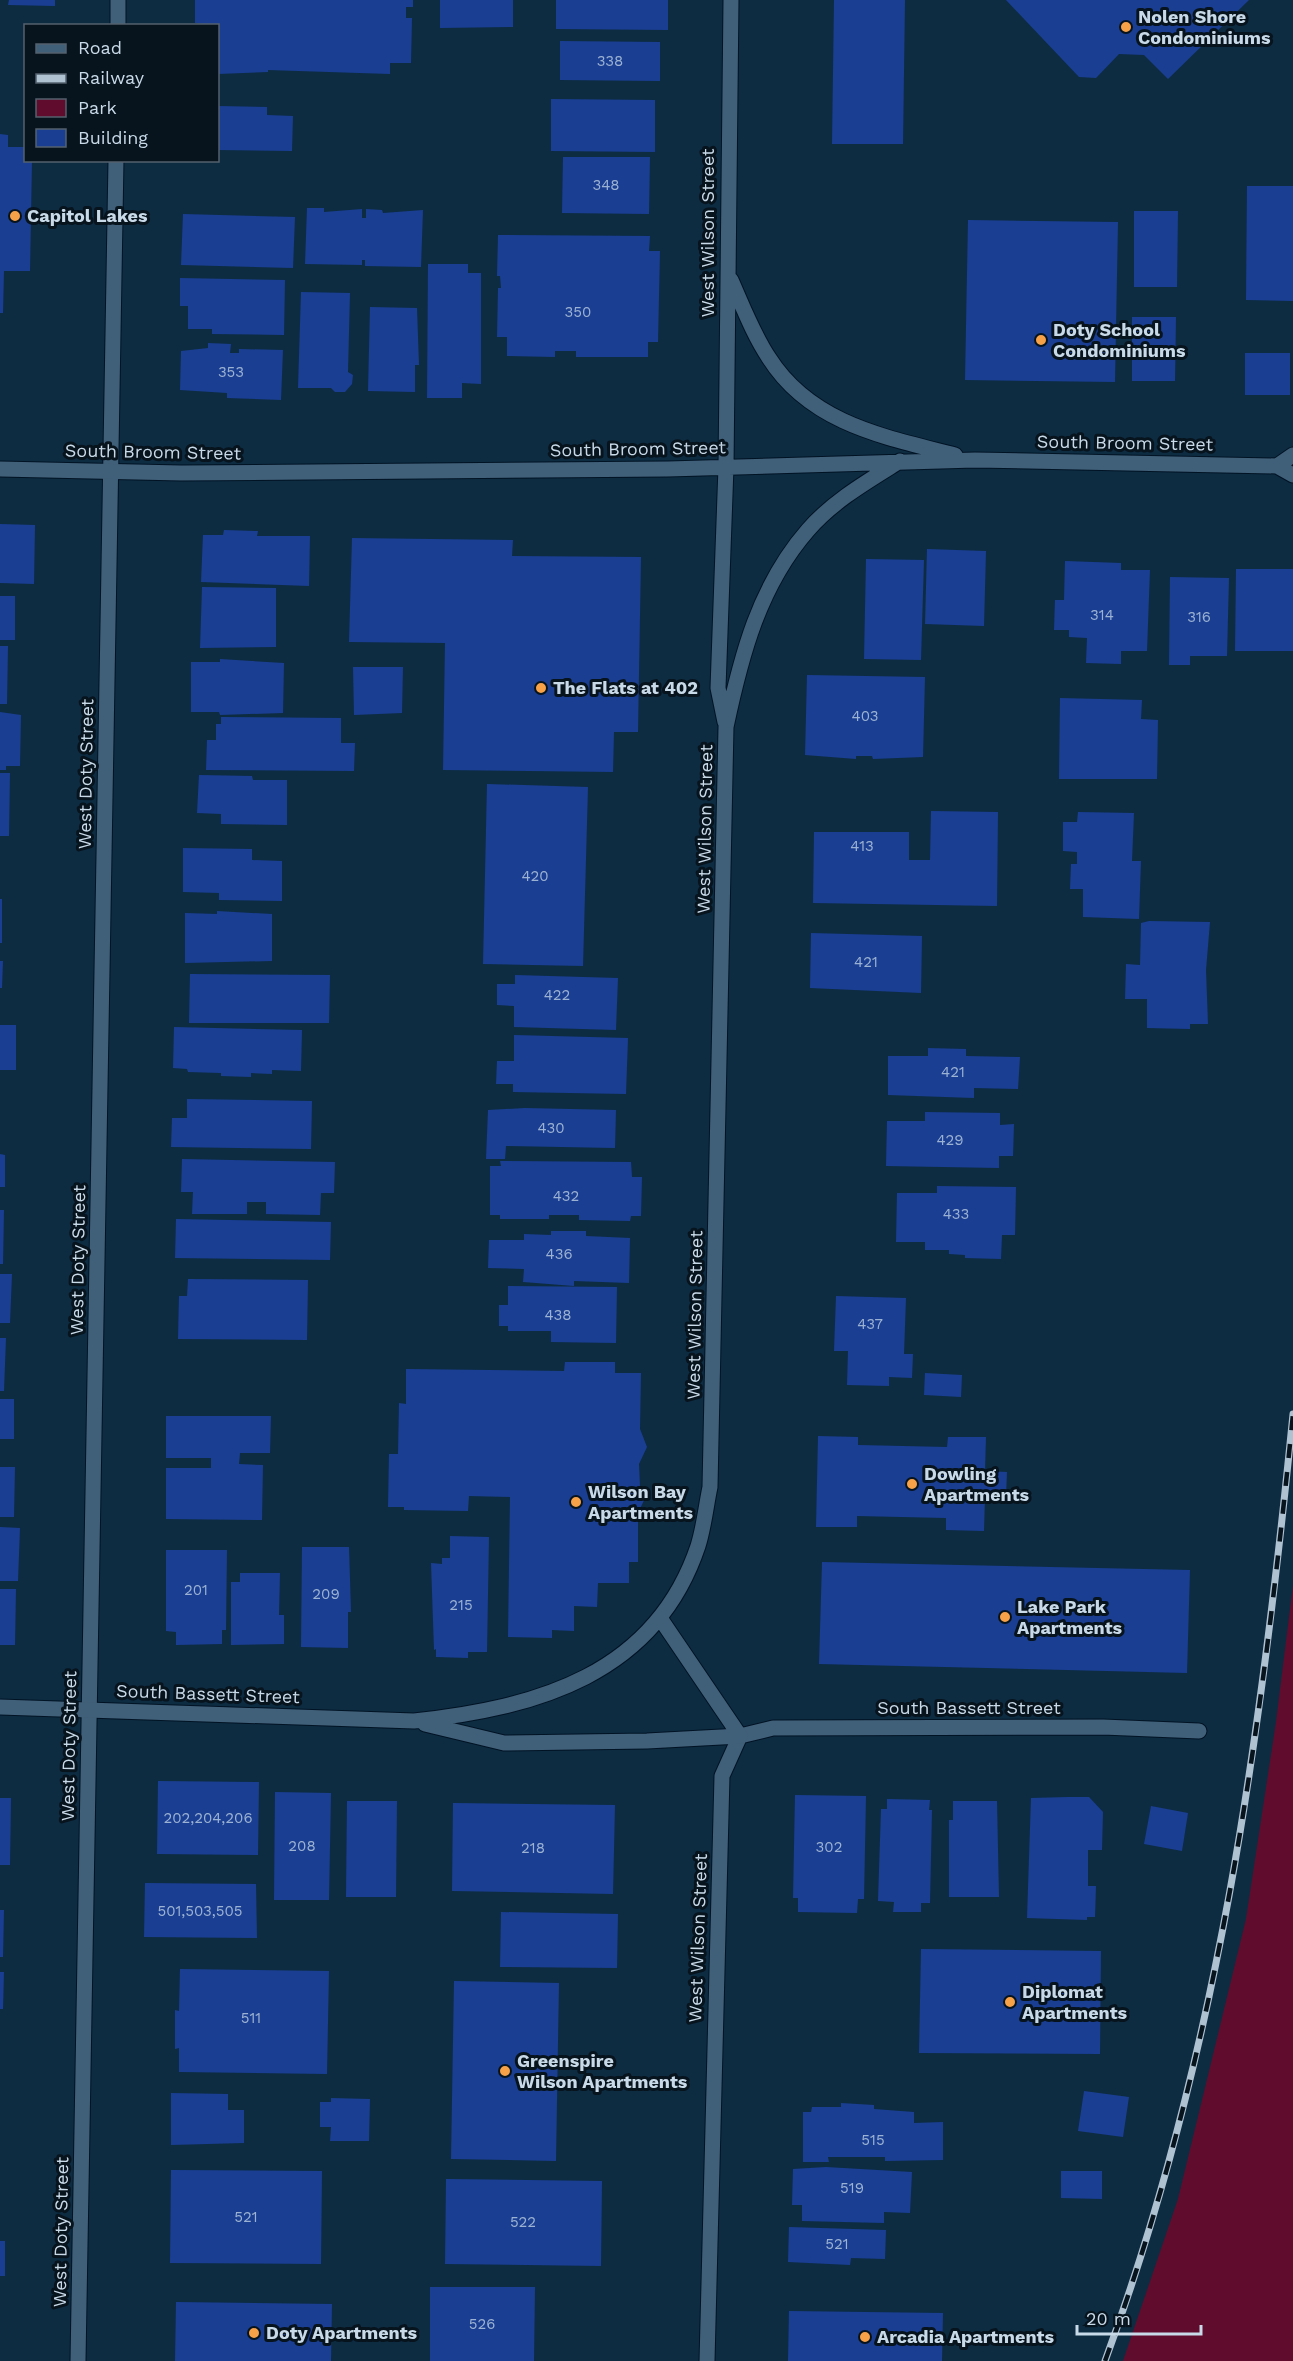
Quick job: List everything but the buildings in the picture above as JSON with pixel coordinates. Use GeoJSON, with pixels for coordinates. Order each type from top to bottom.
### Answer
{"type":"FeatureCollection","features":[{"type":"Feature","properties":{"kind":"street"},"geometry":{"type":"LineString","coordinates":[[118,0],[118,24]]}},
{"type":"Feature","properties":{"kind":"street","name":"West Wilson Street"},"geometry":{"type":"LineString","coordinates":[[414,1721],[464,1715],[550,1694],[580,1682],[624,1654],[660,1618],[688,1571],[699,1544],[710,1487],[726,728],[718,688],[726,467],[731,0]]}},
{"type":"Feature","properties":{"kind":"street","name":"West Doty Street"},"geometry":{"type":"LineString","coordinates":[[78,2361],[116,162]]}},
{"type":"Feature","properties":{"kind":"street"},"geometry":{"type":"LineString","coordinates":[[728,273],[752,327],[770,360],[806,399],[843,423],[875,434],[975,460]]}},
{"type":"Feature","properties":{"kind":"street"},"geometry":{"type":"LineString","coordinates":[[1277,466],[1293,455]]}},
{"type":"Feature","properties":{"kind":"street","name":"South Broom Street"},"geometry":{"type":"LineString","coordinates":[[0,469],[193,473],[726,467],[975,460],[1277,466],[1293,475]]}},
{"type":"Feature","properties":{"kind":"street"},"geometry":{"type":"LineString","coordinates":[[726,728],[736,680],[760,603],[781,566],[808,530],[830,508],[900,461]]}},
{"type":"Feature","properties":{"kind":"street"},"geometry":{"type":"LineString","coordinates":[[660,1618],[740,1736]]}},
{"type":"Feature","properties":{"kind":"street","name":"South Bassett Street"},"geometry":{"type":"LineString","coordinates":[[0,1707],[90,1708],[414,1721],[504,1743],[647,1741],[740,1736],[773,1728],[1103,1727],[1199,1731]]}},
{"type":"Feature","properties":{"kind":"street","name":"West Wilson Street"},"geometry":{"type":"LineString","coordinates":[[707,2361],[722,1776],[740,1736]]}},
{"type":"Feature","properties":{"kind":"green space"},"geometry":{"type":"Polygon","coordinates":[[[1293,1585],[1293,2361],[1123,2361],[1178,2199],[1246,1919],[1276,1722],[1293,1585]]]}},
{"type":"Feature","properties":{"kind":"railway"},"geometry":{"type":"LineString","coordinates":[[1105,2361],[1144,2246],[1178,2129],[1206,2012],[1249,1775],[1266,1655],[1293,1414]]}},
{"type":"Feature","properties":{"kind":"place","name":"Nolen Shore Condominiums"},"geometry":{"type":"Point","coordinates":[1126,27]}},
{"type":"Feature","properties":{"kind":"place","name":"Capitol Lakes"},"geometry":{"type":"Point","coordinates":[15,216]}},
{"type":"Feature","properties":{"kind":"place","name":"Doty School Condominiums"},"geometry":{"type":"Point","coordinates":[1041,340]}},
{"type":"Feature","properties":{"kind":"place","name":"The Flats at 402"},"geometry":{"type":"Point","coordinates":[541,688]}},
{"type":"Feature","properties":{"kind":"place","name":"Dowling Apartments"},"geometry":{"type":"Point","coordinates":[912,1484]}},
{"type":"Feature","properties":{"kind":"place","name":"Wilson Bay Apartments"},"geometry":{"type":"Point","coordinates":[576,1502]}},
{"type":"Feature","properties":{"kind":"place","name":"Lake Park Apartments"},"geometry":{"type":"Point","coordinates":[1005,1617]}},
{"type":"Feature","properties":{"kind":"place","name":"Diplomat Apartments"},"geometry":{"type":"Point","coordinates":[1010,2002]}},
{"type":"Feature","properties":{"kind":"place","name":"Greenspire Wilson Apartments"},"geometry":{"type":"Point","coordinates":[505,2071]}},
{"type":"Feature","properties":{"kind":"place","name":"Doty Apartments"},"geometry":{"type":"Point","coordinates":[254,2333]}},
{"type":"Feature","properties":{"kind":"place","name":"Arcadia Apartments"},"geometry":{"type":"Point","coordinates":[865,2337]}}]}
